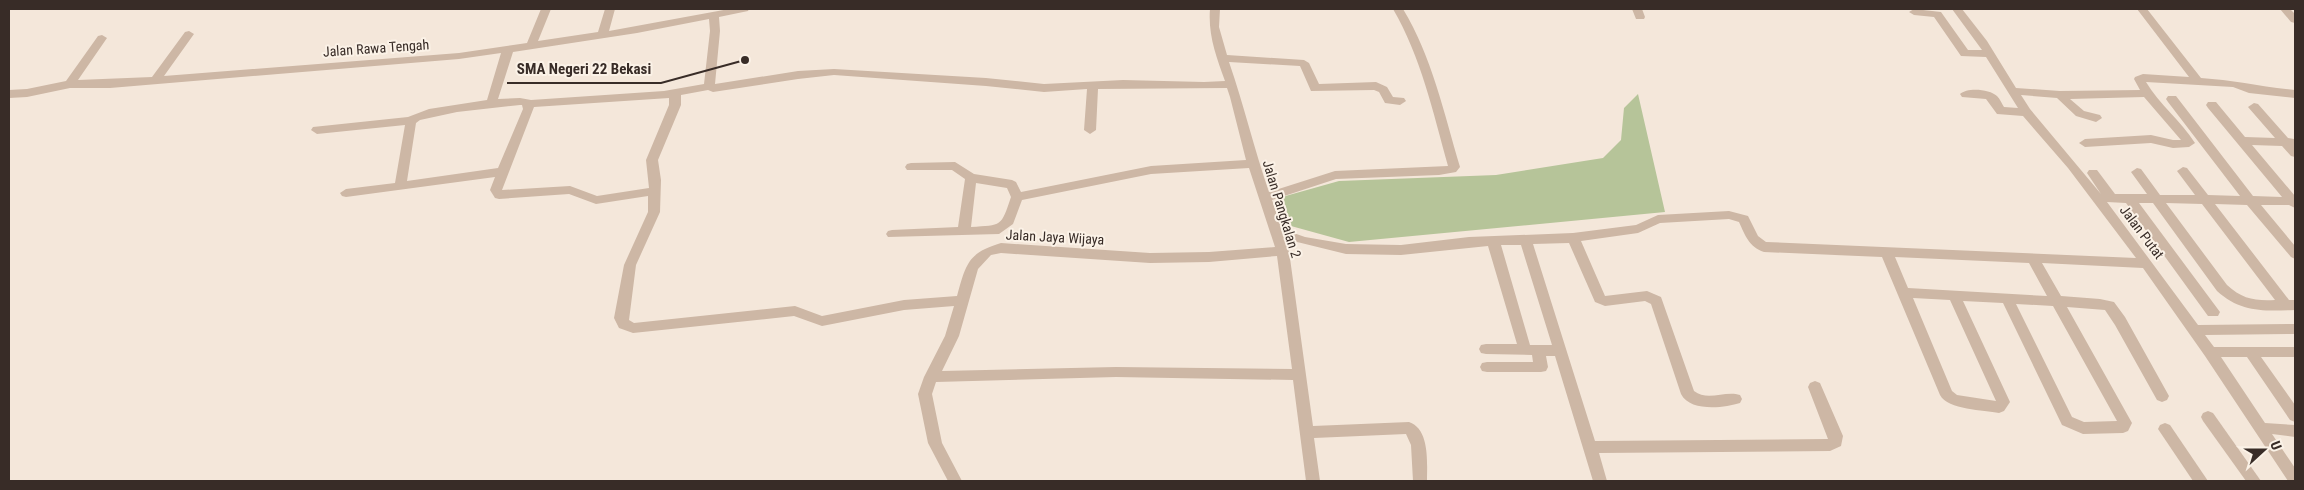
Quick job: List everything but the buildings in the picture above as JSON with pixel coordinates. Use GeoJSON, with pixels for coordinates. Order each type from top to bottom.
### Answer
{"type":"FeatureCollection","features":[{"type":"Feature","properties":{"kind":"street"},"geometry":{"type":"LineString","coordinates":[[531,46],[546,9]]}},
{"type":"Feature","properties":{"kind":"street"},"geometry":{"type":"LineString","coordinates":[[603,34],[610,9]]}},
{"type":"Feature","properties":{"kind":"street","name":"Jalan Rawa Tengah"},"geometry":{"type":"LineString","coordinates":[[9,94],[27,93],[70,84],[110,84],[427,60],[531,46],[714,16],[744,9]]}},
{"type":"Feature","properties":{"kind":"street","name":"Jalan Pangkalan 2"},"geometry":{"type":"LineString","coordinates":[[1215,9],[1214,27],[1222,58],[1246,131],[1253,164],[1282,251],[1312,481]]}},
{"type":"Feature","properties":{"kind":"street"},"geometry":{"type":"LineString","coordinates":[[1265,198],[1335,175],[1452,169],[1454,166],[1426,68],[1411,31],[1398,9]]}},
{"type":"Feature","properties":{"kind":"street","name":"Jalan Putat"},"geometry":{"type":"LineString","coordinates":[[1957,9],[1989,53],[2026,112],[2098,198],[2147,263],[2210,352],[2295,480]]}},
{"type":"Feature","properties":{"kind":"street"},"geometry":{"type":"LineString","coordinates":[[2142,9],[2197,81]]}},
{"type":"Feature","properties":{"kind":"street"},"geometry":{"type":"LineString","coordinates":[[2285,9],[2295,20]]}},
{"type":"Feature","properties":{"kind":"street"},"geometry":{"type":"LineString","coordinates":[[1914,12],[1937,14],[1965,54],[1989,53]]}},
{"type":"Feature","properties":{"kind":"street"},"geometry":{"type":"LineString","coordinates":[[710,86],[715,31],[714,16]]}},
{"type":"Feature","properties":{"kind":"street"},"geometry":{"type":"LineString","coordinates":[[156,80],[189,34]]}},
{"type":"Feature","properties":{"kind":"street"},"geometry":{"type":"LineString","coordinates":[[70,84],[102,38]]}},
{"type":"Feature","properties":{"kind":"street"},"geometry":{"type":"LineString","coordinates":[[491,104],[508,49]]}},
{"type":"Feature","properties":{"kind":"street"},"geometry":{"type":"LineString","coordinates":[[1222,58],[1304,63],[1315,88],[1376,86],[1382,90],[1389,100],[1400,101]]}},
{"type":"Feature","properties":{"kind":"street"},"geometry":{"type":"LineString","coordinates":[[317,130],[411,121],[421,115],[491,104],[522,101],[529,104],[675,94],[710,86],[719,88],[798,75],[834,72],[986,82],[1044,88],[1231,84]]}},
{"type":"Feature","properties":{"kind":"street"},"geometry":{"type":"LineString","coordinates":[[2085,143],[2151,139],[2173,144],[2189,143],[2181,130],[2146,93],[2139,79],[2197,81],[2295,94]]}},
{"type":"Feature","properties":{"kind":"street"},"geometry":{"type":"LineString","coordinates":[[1090,130],[1093,86]]}},
{"type":"Feature","properties":{"kind":"street"},"geometry":{"type":"LineString","coordinates":[[2012,91],[2060,95],[2146,93]]}},
{"type":"Feature","properties":{"kind":"street"},"geometry":{"type":"LineString","coordinates":[[675,94],[675,105],[652,160],[655,191],[654,212],[630,265],[625,288],[621,318],[628,327],[795,311],[822,321],[904,305],[962,301]]}},
{"type":"Feature","properties":{"kind":"street"},"geometry":{"type":"LineString","coordinates":[[1966,94],[1990,96],[1995,99],[2001,111],[2026,112]]}},
{"type":"Feature","properties":{"kind":"street"},"geometry":{"type":"LineString","coordinates":[[2060,95],[2077,113],[2084,117],[2096,118]]}},
{"type":"Feature","properties":{"kind":"street"},"geometry":{"type":"LineString","coordinates":[[2172,99],[2249,200],[2295,254]]}},
{"type":"Feature","properties":{"kind":"street"},"geometry":{"type":"LineString","coordinates":[[529,104],[529,109],[496,190],[499,195],[556,190],[581,193],[596,200],[655,191]]}},
{"type":"Feature","properties":{"kind":"street"},"geometry":{"type":"LineString","coordinates":[[2212,105],[2294,202]]}},
{"type":"Feature","properties":{"kind":"street"},"geometry":{"type":"LineString","coordinates":[[2254,107],[2290,142],[2295,153]]}},
{"type":"Feature","properties":{"kind":"street"},"geometry":{"type":"LineString","coordinates":[[400,186],[411,121]]}},
{"type":"Feature","properties":{"kind":"street"},"geometry":{"type":"LineString","coordinates":[[2242,141],[2290,142]]}},
{"type":"Feature","properties":{"kind":"street"},"geometry":{"type":"LineString","coordinates":[[1017,196],[1151,170],[1253,164]]}},
{"type":"Feature","properties":{"kind":"street"},"geometry":{"type":"LineString","coordinates":[[892,234],[1000,230],[1009,221],[1017,196],[1012,185],[1008,183],[971,178],[955,166],[911,167]]}},
{"type":"Feature","properties":{"kind":"street"},"geometry":{"type":"LineString","coordinates":[[2183,171],[2290,305]]}},
{"type":"Feature","properties":{"kind":"street"},"geometry":{"type":"LineString","coordinates":[[346,193],[502,172]]}},
{"type":"Feature","properties":{"kind":"street"},"geometry":{"type":"LineString","coordinates":[[2137,172],[2222,288],[2236,301],[2254,306],[2290,305]]}},
{"type":"Feature","properties":{"kind":"street"},"geometry":{"type":"LineString","coordinates":[[2093,173],[2111,198]]}},
{"type":"Feature","properties":{"kind":"street"},"geometry":{"type":"LineString","coordinates":[[964,232],[971,178]]}},
{"type":"Feature","properties":{"kind":"street"},"geometry":{"type":"LineString","coordinates":[[2098,198],[2203,198],[2294,202]]}},
{"type":"Feature","properties":{"kind":"street"},"geometry":{"type":"LineString","coordinates":[[2129,198],[2213,312]]}},
{"type":"Feature","properties":{"kind":"street"},"geometry":{"type":"LineString","coordinates":[[1276,232],[1333,247],[1363,250],[1401,250],[1454,243],[1573,238],[1638,229],[1658,219],[1729,215],[1744,219],[1754,241],[1764,247],[2147,263]]}},
{"type":"Feature","properties":{"kind":"street"},"geometry":{"type":"LineString","coordinates":[[1573,238],[1600,299],[1605,301],[1647,296],[1656,301],[1688,394],[1692,398],[1699,401],[1735,399]]}},
{"type":"Feature","properties":{"kind":"street"},"geometry":{"type":"LineString","coordinates":[[1526,240],[1600,481]]}},
{"type":"Feature","properties":{"kind":"street"},"geometry":{"type":"LineString","coordinates":[[1486,367],[1541,367],[1532,350],[1493,241]]}},
{"type":"Feature","properties":{"kind":"street","name":"Jalan Jaya Wijaya"},"geometry":{"type":"LineString","coordinates":[[954,481],[935,443],[925,394],[931,377],[952,336],[972,267],[987,252],[1001,248],[1150,258],[1209,257],[1282,251]]}},
{"type":"Feature","properties":{"kind":"street"},"geometry":{"type":"LineString","coordinates":[[1886,252],[1947,395],[1954,400],[1999,407],[2003,402],[2000,392],[1954,296]]}},
{"type":"Feature","properties":{"kind":"street"},"geometry":{"type":"LineString","coordinates":[[2007,298],[2067,421],[2083,428],[2123,428],[2124,423],[2033,258]]}},
{"type":"Feature","properties":{"kind":"street"},"geometry":{"type":"LineString","coordinates":[[1905,293],[2057,301],[2109,306],[2120,320],[2162,396]]}},
{"type":"Feature","properties":{"kind":"street"},"geometry":{"type":"LineString","coordinates":[[2194,330],[2295,330]]}},
{"type":"Feature","properties":{"kind":"street"},"geometry":{"type":"LineString","coordinates":[[1486,349],[1560,351]]}},
{"type":"Feature","properties":{"kind":"street"},"geometry":{"type":"LineString","coordinates":[[2210,352],[2295,352]]}},
{"type":"Feature","properties":{"kind":"street"},"geometry":{"type":"LineString","coordinates":[[2251,353],[2295,416]]}},
{"type":"Feature","properties":{"kind":"street"},"geometry":{"type":"LineString","coordinates":[[931,377],[1116,372],[1298,375]]}},
{"type":"Feature","properties":{"kind":"street"},"geometry":{"type":"LineString","coordinates":[[1590,447],[1830,445],[1836,442],[1836,436],[1815,386]]}},
{"type":"Feature","properties":{"kind":"street"},"geometry":{"type":"LineString","coordinates":[[2208,417],[2254,481]]}},
{"type":"Feature","properties":{"kind":"street"},"geometry":{"type":"LineString","coordinates":[[1306,432],[1409,428],[1414,432],[1417,444],[1420,481]]}},
{"type":"Feature","properties":{"kind":"street"},"geometry":{"type":"LineString","coordinates":[[2269,428],[2295,431]]}},
{"type":"Feature","properties":{"kind":"street"},"geometry":{"type":"LineString","coordinates":[[2165,429],[2201,481]]}},
{"type":"Feature","properties":{"kind":"green space"},"geometry":{"type":"Polygon","coordinates":[[[1638,94],[1665,212],[1349,242],[1291,226],[1282,197],[1339,181],[1496,175],[1603,158],[1621,140],[1624,108],[1638,94]]]}},
{"type":"Feature","properties":{"kind":"place","name":"SMA Negeri 22 Bekasi"},"geometry":{"type":"Point","coordinates":[745,60]}}]}
